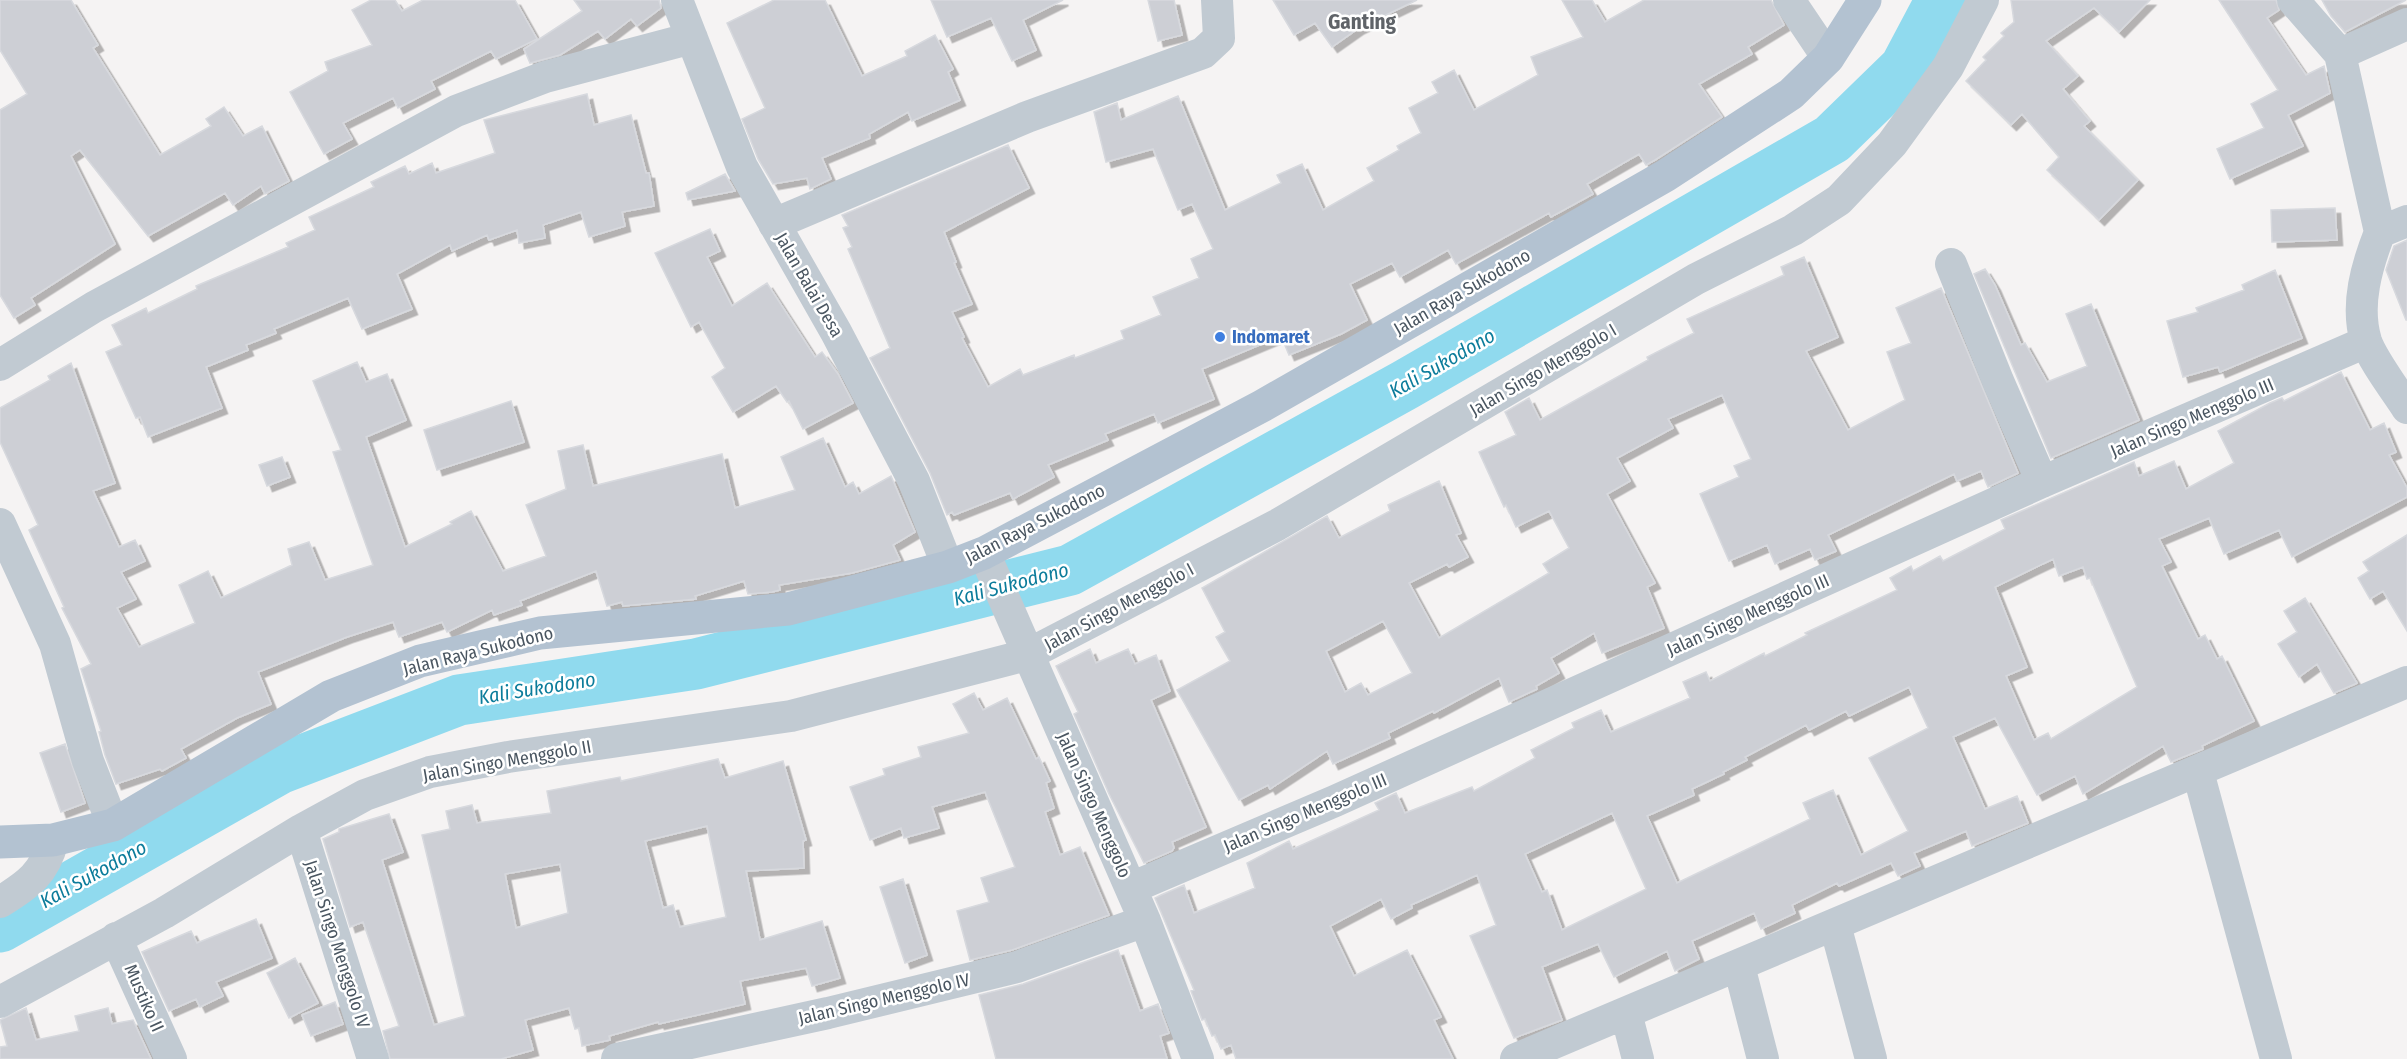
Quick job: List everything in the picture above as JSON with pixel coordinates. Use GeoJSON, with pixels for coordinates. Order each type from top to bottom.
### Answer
{"type":"FeatureCollection","features":[{"type":"Feature","properties":{"kind":"main road","name":"Jalan Raya Sukodono"},"geometry":{"type":"LineString","coordinates":[[0,842],[53,840],[113,825],[331,696],[420,661],[540,633],[788,609],[986,559],[1262,406],[1665,176],[1791,94],[1828,58],[1865,0]]}},
{"type":"Feature","properties":{"kind":"street","name":"Jalan Balai Desa"},"geometry":{"type":"LineString","coordinates":[[677,0],[742,166],[836,332],[914,481],[948,567]]}},
{"type":"Feature","properties":{"kind":"street"},"geometry":{"type":"LineString","coordinates":[[774,224],[1027,117],[1203,53],[1219,38],[1217,0]]}},
{"type":"Feature","properties":{"kind":"street"},"geometry":{"type":"LineString","coordinates":[[1789,0],[1828,58]]}},
{"type":"Feature","properties":{"kind":"street","name":"Jalan Singo Menggolo I"},"geometry":{"type":"LineString","coordinates":[[1023,646],[1277,525],[1696,279],[1793,230],[1839,200],[1892,144],[1948,67],[1983,0]]}},
{"type":"Feature","properties":{"kind":"street"},"geometry":{"type":"LineString","coordinates":[[2293,0],[2340,54],[2393,226],[2370,258],[2363,291],[2362,320],[2366,342],[2397,371],[2407,408]]}},
{"type":"Feature","properties":{"kind":"street"},"geometry":{"type":"LineString","coordinates":[[2340,54],[2407,24]]}},
{"type":"Feature","properties":{"kind":"street"},"geometry":{"type":"LineString","coordinates":[[0,365],[114,296],[456,111],[545,77],[692,38]]}},
{"type":"Feature","properties":{"kind":"street"},"geometry":{"type":"LineString","coordinates":[[1951,264],[2042,482]]}},
{"type":"Feature","properties":{"kind":"street","name":"Jalan Singo Menggolo III"},"geometry":{"type":"LineString","coordinates":[[1131,888],[1335,801],[2042,482],[2366,342]]}},
{"type":"Feature","properties":{"kind":"street"},"geometry":{"type":"LineString","coordinates":[[0,524],[55,644],[88,761],[113,825]]}},
{"type":"Feature","properties":{"kind":"street","name":"Jalan Singo Menggolo"},"geometry":{"type":"LineString","coordinates":[[986,559],[1145,921],[1198,1059]]}},
{"type":"Feature","properties":{"kind":"street","name":"Jalan Singo Menggolo II"},"geometry":{"type":"LineString","coordinates":[[0,1002],[164,913],[301,830],[365,795],[430,772],[508,757],[791,716],[1023,646]]}},
{"type":"Feature","properties":{"kind":"street"},"geometry":{"type":"LineString","coordinates":[[1516,1059],[2407,682]]}},
{"type":"Feature","properties":{"kind":"street"},"geometry":{"type":"LineString","coordinates":[[2198,772],[2276,1059]]}},
{"type":"Feature","properties":{"kind":"street","name":"Jalan Singo Menggolo IV"},"geometry":{"type":"LineString","coordinates":[[301,830],[373,1059]]}},
{"type":"Feature","properties":{"kind":"street"},"geometry":{"type":"LineString","coordinates":[[0,903],[28,886],[48,859],[53,840]]}},
{"type":"Feature","properties":{"kind":"street","name":"Jalan Singo Menggolo IV"},"geometry":{"type":"LineString","coordinates":[[617,1059],[828,1013],[1017,967],[1145,921]]}},
{"type":"Feature","properties":{"kind":"street"},"geometry":{"type":"LineString","coordinates":[[1834,925],[1871,1059]]}},
{"type":"Feature","properties":{"kind":"street","name":"Mustiko II"},"geometry":{"type":"LineString","coordinates":[[116,938],[171,1059]]}},
{"type":"Feature","properties":{"kind":"street"},"geometry":{"type":"LineString","coordinates":[[1738,966],[1763,1059]]}},
{"type":"Feature","properties":{"kind":"street"},"geometry":{"type":"LineString","coordinates":[[1626,1014],[1638,1059]]}},
{"type":"Feature","properties":{"kind":"building"},"geometry":{"type":"Polygon","coordinates":[[[0,0],[71,0],[98,45],[93,48],[160,155],[211,126],[206,119],[224,107],[243,136],[262,126],[289,181],[265,194],[261,186],[233,205],[225,193],[148,236],[80,150],[71,156],[115,244],[31,298],[35,305],[14,318],[0,295],[0,110],[27,94],[0,50],[0,0]]]}},
{"type":"Feature","properties":{"kind":"building"},"geometry":{"type":"Polygon","coordinates":[[[371,0],[395,0],[402,11],[423,0],[515,0],[537,39],[496,59],[491,51],[431,81],[435,89],[398,108],[393,98],[343,123],[352,139],[324,154],[290,92],[328,71],[325,62],[372,45],[352,10],[371,0]]]}},
{"type":"Feature","properties":{"kind":"building"},"geometry":{"type":"Polygon","coordinates":[[[574,0],[659,0],[661,8],[637,26],[631,19],[605,39],[598,31],[560,55],[530,63],[524,49],[582,11],[574,0]]]}},
{"type":"Feature","properties":{"kind":"building"},"geometry":{"type":"Polygon","coordinates":[[[774,0],[825,0],[862,76],[907,56],[905,51],[935,35],[953,69],[948,72],[960,100],[912,121],[908,112],[869,134],[870,138],[822,158],[831,179],[810,189],[807,178],[773,184],[758,159],[742,119],[765,108],[727,23],[774,0]]]}},
{"type":"Feature","properties":{"kind":"building"},"geometry":{"type":"Polygon","coordinates":[[[931,0],[1063,0],[1023,20],[1036,50],[1012,61],[991,18],[947,37],[931,0]]]}},
{"type":"Feature","properties":{"kind":"building"},"geometry":{"type":"Polygon","coordinates":[[[1148,0],[1174,0],[1182,35],[1158,41],[1148,0]]]}},
{"type":"Feature","properties":{"kind":"building"},"geometry":{"type":"Polygon","coordinates":[[[1273,0],[1417,0],[1359,28],[1332,47],[1315,23],[1294,35],[1273,0]]]}},
{"type":"Feature","properties":{"kind":"building"},"geometry":{"type":"Polygon","coordinates":[[[1562,0],[1592,0],[1605,22],[1644,0],[1771,0],[1784,25],[1748,47],[1752,54],[1699,84],[1722,117],[1655,160],[1646,165],[1639,154],[1587,184],[1593,194],[1551,217],[1549,213],[1456,264],[1448,250],[1400,277],[1392,263],[1350,284],[1367,320],[1341,334],[1289,355],[1281,336],[1202,369],[1214,399],[1158,423],[1154,414],[1105,434],[1108,440],[1048,465],[1054,477],[1013,499],[1010,493],[954,515],[952,512],[947,515],[930,473],[870,358],[890,348],[848,249],[852,247],[843,228],[848,226],[842,215],[1008,145],[1029,188],[944,232],[956,262],[954,263],[972,304],[952,312],[964,337],[962,338],[988,387],[1020,369],[1023,375],[1124,339],[1121,331],[1161,315],[1153,297],[1199,278],[1191,259],[1213,249],[1192,204],[1178,210],[1153,149],[1106,162],[1094,112],[1117,103],[1121,120],[1178,96],[1225,210],[1281,183],[1277,175],[1302,164],[1323,210],[1374,181],[1367,168],[1399,150],[1397,146],[1421,133],[1409,108],[1438,93],[1432,82],[1454,70],[1474,110],[1538,75],[1531,57],[1583,37],[1562,0]]]}},
{"type":"Feature","properties":{"kind":"building"},"geometry":{"type":"Polygon","coordinates":[[[2011,0],[2150,0],[2119,32],[2094,8],[2046,41],[2078,76],[2063,89],[2090,121],[2084,126],[2138,180],[2099,220],[2047,170],[2059,157],[2022,114],[2011,125],[1966,81],[1986,60],[1983,57],[2004,36],[2001,33],[2014,22],[2011,0]]]}},
{"type":"Feature","properties":{"kind":"building"},"geometry":{"type":"Polygon","coordinates":[[[2219,0],[2276,0],[2279,10],[2267,18],[2306,75],[2324,66],[2330,93],[2288,115],[2303,146],[2230,179],[2217,149],[2264,128],[2251,104],[2278,90],[2219,0]]]}},
{"type":"Feature","properties":{"kind":"building"},"geometry":{"type":"Polygon","coordinates":[[[2322,0],[2406,0],[2345,32],[2331,16],[2322,0]]]}},
{"type":"Feature","properties":{"kind":"building"},"geometry":{"type":"Polygon","coordinates":[[[587,94],[594,125],[631,115],[646,173],[649,173],[654,206],[622,212],[625,226],[589,237],[581,212],[543,225],[545,238],[519,243],[517,230],[489,240],[487,235],[452,251],[450,245],[397,274],[412,309],[362,329],[348,298],[274,329],[276,333],[246,345],[248,350],[206,367],[222,408],[148,437],[140,417],[136,418],[106,352],[122,345],[112,325],[146,308],[148,313],[197,289],[196,286],[288,247],[286,243],[315,230],[309,217],[374,187],[371,182],[405,166],[409,174],[432,163],[436,173],[495,153],[484,120],[587,94]]]}},
{"type":"Feature","properties":{"kind":"building"},"geometry":{"type":"Polygon","coordinates":[[[725,174],[735,191],[688,200],[686,193],[725,174]]]}},
{"type":"Feature","properties":{"kind":"building"},"geometry":{"type":"Polygon","coordinates":[[[2335,208],[2337,240],[2272,242],[2271,210],[2335,208]]]}},
{"type":"Feature","properties":{"kind":"building"},"geometry":{"type":"Polygon","coordinates":[[[710,229],[720,251],[707,257],[732,306],[767,283],[815,357],[822,352],[838,374],[853,403],[803,429],[789,401],[787,402],[776,386],[733,412],[712,377],[725,368],[699,322],[691,327],[655,253],[710,229]]]}},
{"type":"Feature","properties":{"kind":"building"},"geometry":{"type":"Polygon","coordinates":[[[2407,240],[2406,320],[2386,270],[2394,246],[2407,240]]]}},
{"type":"Feature","properties":{"kind":"building"},"geometry":{"type":"Polygon","coordinates":[[[1804,257],[1838,337],[1806,351],[1848,430],[1905,400],[1887,352],[1911,343],[1896,308],[1941,288],[2018,473],[1988,487],[1981,471],[1957,481],[1954,474],[1828,535],[1836,551],[1815,560],[1810,549],[1775,564],[1767,545],[1729,561],[1700,494],[1739,477],[1734,466],[1751,459],[1722,395],[1668,419],[1673,428],[1617,458],[1630,481],[1607,494],[1655,583],[1647,587],[1664,628],[1602,653],[1594,633],[1551,658],[1559,673],[1536,686],[1537,689],[1509,702],[1499,678],[1434,713],[1433,711],[1388,733],[1390,738],[1333,764],[1327,751],[1270,789],[1268,785],[1239,800],[1177,690],[1230,661],[1216,637],[1225,632],[1202,588],[1327,516],[1339,538],[1390,511],[1388,505],[1439,481],[1461,533],[1456,535],[1468,557],[1449,567],[1447,564],[1409,583],[1439,638],[1549,573],[1543,564],[1569,548],[1549,511],[1516,527],[1506,505],[1504,507],[1479,452],[1516,435],[1505,412],[1529,398],[1540,420],[1648,360],[1647,357],[1694,333],[1687,319],[1784,275],[1781,267],[1804,257]],[[1383,621],[1326,651],[1345,692],[1361,683],[1368,695],[1412,673],[1383,621]]]}},
{"type":"Feature","properties":{"kind":"building"},"geometry":{"type":"Polygon","coordinates":[[[1985,269],[1995,285],[2021,345],[2025,343],[2047,382],[2087,366],[2066,314],[2091,304],[2139,420],[2051,458],[1974,274],[1985,269]]]}},
{"type":"Feature","properties":{"kind":"building"},"geometry":{"type":"Polygon","coordinates":[[[2275,270],[2302,338],[2220,372],[2218,367],[2183,377],[2167,321],[2198,312],[2196,308],[2244,290],[2242,285],[2275,270]]]}},
{"type":"Feature","properties":{"kind":"building"},"geometry":{"type":"Polygon","coordinates":[[[357,362],[366,382],[387,374],[406,420],[366,437],[405,547],[452,524],[450,522],[471,511],[503,571],[546,556],[526,505],[566,489],[558,451],[583,445],[593,486],[722,454],[735,508],[795,490],[781,457],[823,438],[845,487],[853,482],[859,494],[891,476],[915,532],[893,545],[900,560],[852,573],[779,585],[780,590],[772,592],[748,594],[744,581],[695,596],[696,599],[623,606],[622,602],[607,606],[596,571],[520,601],[522,605],[494,615],[492,610],[447,632],[442,622],[399,637],[393,622],[347,637],[258,672],[271,704],[237,718],[181,749],[186,758],[162,771],[160,769],[116,784],[105,755],[99,732],[101,731],[81,669],[91,664],[62,608],[64,607],[29,530],[38,525],[0,442],[0,408],[50,380],[48,376],[71,363],[115,483],[93,491],[119,547],[135,540],[145,561],[121,572],[136,599],[117,608],[139,647],[195,623],[179,585],[208,571],[221,598],[292,565],[288,549],[309,542],[325,580],[373,565],[333,452],[341,450],[313,381],[357,362]]]}},
{"type":"Feature","properties":{"kind":"building"},"geometry":{"type":"Polygon","coordinates":[[[2341,372],[2370,430],[2384,423],[2396,452],[2389,455],[2407,488],[2407,497],[2292,557],[2279,530],[2224,554],[2209,518],[2159,539],[2171,562],[2162,566],[2198,639],[2205,635],[2217,659],[2222,656],[2254,721],[2202,746],[2203,749],[2171,762],[2163,746],[2083,794],[2075,776],[2037,795],[1995,718],[1953,737],[1985,809],[2017,796],[2028,823],[1972,846],[1966,831],[1914,853],[1920,866],[1898,876],[1891,863],[1839,886],[1837,883],[1792,905],[1795,913],[1761,929],[1754,913],[1692,941],[1699,959],[1675,971],[1667,951],[1614,977],[1598,944],[1542,967],[1562,1020],[1514,1038],[1470,936],[1496,925],[1477,875],[1411,905],[1412,908],[1391,919],[1381,899],[1330,926],[1354,976],[1407,950],[1441,1017],[1434,1020],[1453,1059],[1236,1059],[1231,1045],[1221,1049],[1215,1035],[1212,1036],[1205,1019],[1202,1020],[1191,991],[1194,990],[1155,898],[1184,885],[1194,913],[1255,888],[1247,863],[1289,841],[1293,849],[1379,810],[1375,803],[1396,793],[1405,813],[1472,787],[1474,791],[1535,758],[1531,750],[1574,728],[1572,723],[1601,710],[1611,732],[1690,698],[1683,682],[1706,672],[1710,681],[1764,653],[1765,656],[1807,635],[1805,633],[1897,590],[1890,578],[1911,566],[1913,571],[1940,556],[1943,561],[2005,529],[2001,520],[2134,462],[2139,476],[2174,461],[2186,489],[2234,463],[2218,431],[2270,403],[2282,398],[2284,401],[2341,372]],[[2053,559],[1995,587],[2027,667],[2006,676],[2034,740],[2048,733],[2051,739],[2137,687],[2090,578],[2087,579],[2083,567],[2059,576],[2053,559]],[[1909,687],[1849,716],[1846,711],[1809,730],[1806,725],[1745,757],[1747,760],[1723,772],[1724,774],[1692,789],[1694,795],[1647,816],[1677,883],[1810,819],[1803,803],[1833,790],[1861,855],[1908,831],[1869,758],[1928,728],[1909,687]],[[1612,813],[1525,854],[1542,892],[1547,890],[1562,930],[1646,889],[1612,813]]]}},
{"type":"Feature","properties":{"kind":"building"},"geometry":{"type":"Polygon","coordinates":[[[511,401],[524,442],[437,470],[424,430],[511,401]]]}},
{"type":"Feature","properties":{"kind":"building"},"geometry":{"type":"Polygon","coordinates":[[[282,457],[290,477],[267,486],[259,465],[282,457]]]}},
{"type":"Feature","properties":{"kind":"building"},"geometry":{"type":"Polygon","coordinates":[[[2407,535],[2407,631],[2383,591],[2370,599],[2358,578],[2369,571],[2363,562],[2407,535]]]}},
{"type":"Feature","properties":{"kind":"building"},"geometry":{"type":"Polygon","coordinates":[[[2305,598],[2357,683],[2334,693],[2317,664],[2299,677],[2278,644],[2297,632],[2284,611],[2305,598]]]}},
{"type":"Feature","properties":{"kind":"building"},"geometry":{"type":"Polygon","coordinates":[[[1090,649],[1096,663],[1128,649],[1135,664],[1156,655],[1170,691],[1151,700],[1206,827],[1172,842],[1174,848],[1172,851],[1144,863],[1109,794],[1074,714],[1078,712],[1056,666],[1090,649]]]}},
{"type":"Feature","properties":{"kind":"building"},"geometry":{"type":"Polygon","coordinates":[[[974,693],[983,710],[1007,698],[1036,759],[1039,757],[1050,781],[1046,783],[1054,808],[1045,812],[1060,855],[1080,847],[1109,915],[1012,950],[970,960],[957,911],[989,902],[981,878],[1015,867],[985,792],[932,807],[939,828],[904,838],[901,828],[870,840],[850,787],[885,775],[883,769],[921,757],[918,747],[969,733],[953,704],[974,693]]]}},
{"type":"Feature","properties":{"kind":"building"},"geometry":{"type":"Polygon","coordinates":[[[65,744],[85,803],[61,812],[40,753],[65,744]]]}},
{"type":"Feature","properties":{"kind":"building"},"geometry":{"type":"Polygon","coordinates":[[[718,759],[725,778],[783,761],[806,840],[803,841],[804,868],[746,871],[760,940],[822,921],[840,978],[812,986],[806,968],[740,981],[745,1004],[659,1024],[658,1022],[609,1036],[610,1040],[582,1046],[579,1028],[575,1029],[569,1008],[525,1020],[533,1050],[501,1059],[390,1059],[383,1031],[399,1026],[363,922],[350,927],[323,839],[339,832],[339,829],[389,814],[403,852],[382,860],[434,1025],[465,1016],[422,835],[450,829],[446,811],[472,805],[477,823],[551,813],[547,791],[620,777],[621,781],[718,759]],[[707,826],[645,841],[663,908],[673,905],[680,927],[726,917],[707,826]],[[560,864],[505,874],[516,928],[568,913],[560,864]]]}},
{"type":"Feature","properties":{"kind":"building"},"geometry":{"type":"Polygon","coordinates":[[[903,879],[927,955],[905,963],[880,887],[903,879]]]}},
{"type":"Feature","properties":{"kind":"building"},"geometry":{"type":"Polygon","coordinates":[[[256,919],[272,958],[216,982],[223,996],[200,1007],[196,999],[169,1011],[142,952],[191,931],[197,943],[256,919]]]}},
{"type":"Feature","properties":{"kind":"building"},"geometry":{"type":"Polygon","coordinates":[[[1118,950],[1140,1011],[1158,1004],[1169,1033],[1160,1036],[1167,1059],[996,1059],[979,995],[1023,984],[1118,950]]]}},
{"type":"Feature","properties":{"kind":"building"},"geometry":{"type":"Polygon","coordinates":[[[295,958],[318,1003],[289,1018],[267,973],[295,958]]]}},
{"type":"Feature","properties":{"kind":"building"},"geometry":{"type":"Polygon","coordinates":[[[335,1002],[343,1024],[311,1036],[302,1015],[335,1002]]]}},
{"type":"Feature","properties":{"kind":"building"},"geometry":{"type":"Polygon","coordinates":[[[26,1008],[36,1040],[79,1031],[75,1016],[108,1008],[112,1024],[133,1020],[151,1059],[0,1059],[0,1047],[7,1046],[0,1020],[26,1008]]]}},
{"type":"Feature","properties":{"kind":"waterway","name":"Kali Sukodono"},"geometry":{"type":"LineString","coordinates":[[0,927],[279,769],[459,700],[696,664],[1070,570],[1405,385],[1832,139],[1905,68],[1941,0]]}},
{"type":"Feature","properties":{"kind":"place","name":"Indomaret"},"geometry":{"type":"Point","coordinates":[1220,337]}},
{"type":"Feature","properties":{"kind":"district","name":"Ganting"},"geometry":{"type":"Point","coordinates":[1362,22]}}]}
